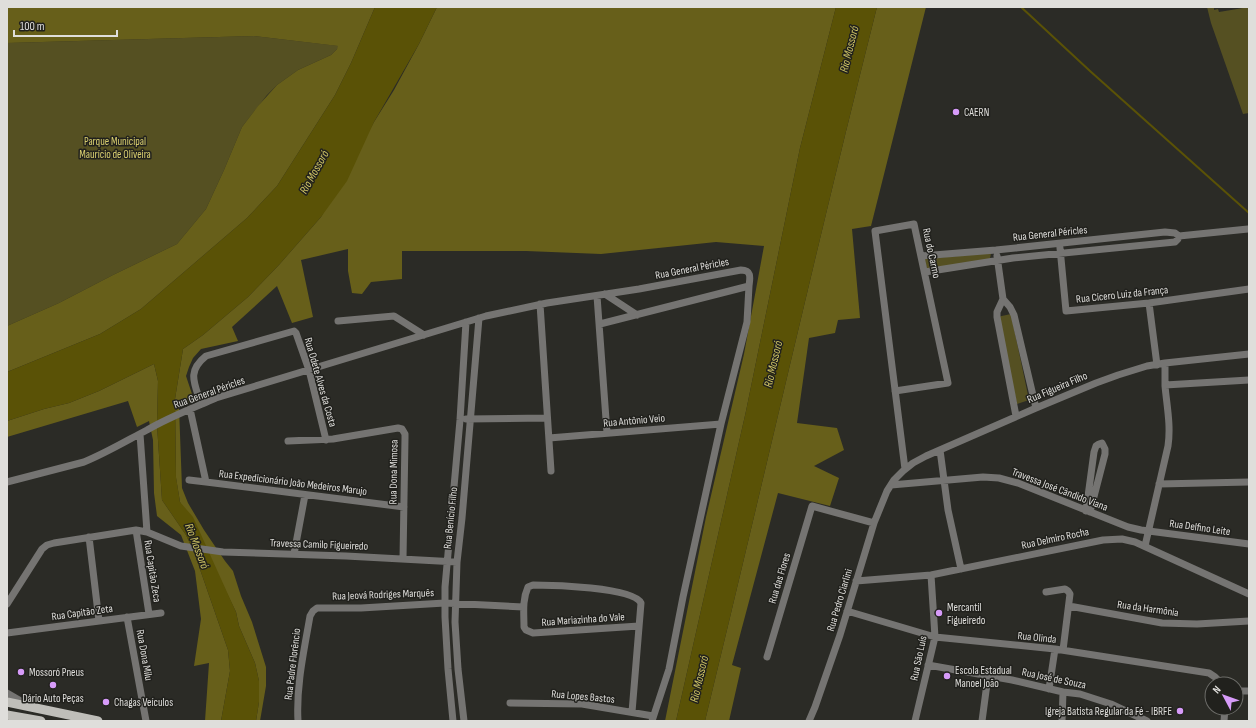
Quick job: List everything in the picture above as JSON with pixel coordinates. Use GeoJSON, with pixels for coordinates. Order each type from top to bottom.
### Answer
{"type":"FeatureCollection","features":[{"type":"Feature","properties":{"kind":"main road"},"geometry":{"type":"LineString","coordinates":[[7,702],[92,720]]}},
{"type":"Feature","properties":{"kind":"main road"},"geometry":{"type":"LineString","coordinates":[[7,714],[41,721]]}},
{"type":"Feature","properties":{"kind":"street","name":"Rua do Carmo"},"geometry":{"type":"LineString","coordinates":[[895,391],[948,383],[914,224],[875,231],[895,391],[905,469]]}},
{"type":"Feature","properties":{"kind":"street","name":"Rua General Péricles"},"geometry":{"type":"LineString","coordinates":[[921,256],[1060,244],[1165,232],[1175,233],[1179,236],[1248,229]]}},
{"type":"Feature","properties":{"kind":"street","name":"Rua General Péricles"},"geometry":{"type":"LineString","coordinates":[[925,272],[998,260],[1061,252],[1175,242],[1178,240],[1179,236]]}},
{"type":"Feature","properties":{"kind":"street","name":"Rua Cícero Luiz da França"},"geometry":{"type":"LineString","coordinates":[[1060,244],[1066,311],[1149,303],[1249,289]]}},
{"type":"Feature","properties":{"kind":"street"},"geometry":{"type":"LineString","coordinates":[[996,250],[1003,299],[997,312],[997,317],[1016,416]]}},
{"type":"Feature","properties":{"kind":"street","name":"Rua General Péricles"},"geometry":{"type":"LineString","coordinates":[[7,482],[84,462],[201,404],[486,316],[540,304],[639,289],[741,270],[745,270],[750,275],[749,286]]}},
{"type":"Feature","properties":{"kind":"street"},"geometry":{"type":"LineString","coordinates":[[600,324],[749,286],[747,322],[721,424],[683,597],[669,669],[653,718]]}},
{"type":"Feature","properties":{"kind":"street"},"geometry":{"type":"LineString","coordinates":[[607,433],[600,324],[601,295],[637,315]]}},
{"type":"Feature","properties":{"kind":"street"},"geometry":{"type":"LineString","coordinates":[[1003,299],[1010,307],[1014,316],[1036,408]]}},
{"type":"Feature","properties":{"kind":"street"},"geometry":{"type":"LineString","coordinates":[[1149,303],[1157,365]]}},
{"type":"Feature","properties":{"kind":"street"},"geometry":{"type":"LineString","coordinates":[[540,304],[551,471]]}},
{"type":"Feature","properties":{"kind":"street"},"geometry":{"type":"LineString","coordinates":[[338,321],[394,316],[424,335]]}},
{"type":"Feature","properties":{"kind":"street","name":"Rua Benício Filho"},"geometry":{"type":"LineString","coordinates":[[464,721],[457,655],[457,562],[479,318]]}},
{"type":"Feature","properties":{"kind":"street","name":"Rua Benício Filho"},"geometry":{"type":"LineString","coordinates":[[454,721],[447,656],[445,603],[447,562],[460,420],[466,322]]}},
{"type":"Feature","properties":{"kind":"street","name":"Rua Odete Alves da Costa"},"geometry":{"type":"LineString","coordinates":[[201,404],[193,374],[200,361],[206,356],[294,330],[309,370],[326,440]]}},
{"type":"Feature","properties":{"kind":"street","name":"Rua Figueira Filho"},"geometry":{"type":"LineString","coordinates":[[891,485],[905,469],[913,463],[1016,416],[1096,383],[1147,366],[1249,354]]}},
{"type":"Feature","properties":{"kind":"street"},"geometry":{"type":"LineString","coordinates":[[1146,546],[1170,435],[1165,385],[1165,363]]}},
{"type":"Feature","properties":{"kind":"street"},"geometry":{"type":"LineString","coordinates":[[1165,385],[1249,380]]}},
{"type":"Feature","properties":{"kind":"street","name":"Rua Expedicionário João Medeiros Marujo"},"geometry":{"type":"LineString","coordinates":[[190,409],[206,482],[404,507]]}},
{"type":"Feature","properties":{"kind":"street"},"geometry":{"type":"LineString","coordinates":[[460,420],[547,418]]}},
{"type":"Feature","properties":{"kind":"street","name":"Rua Antônio Veio"},"geometry":{"type":"LineString","coordinates":[[549,438],[721,424]]}},
{"type":"Feature","properties":{"kind":"street","name":"Rua Dona Mimosa"},"geometry":{"type":"LineString","coordinates":[[288,441],[326,440],[398,428],[402,429],[405,434],[403,559]]}},
{"type":"Feature","properties":{"kind":"street"},"geometry":{"type":"LineString","coordinates":[[143,432],[147,532]]}},
{"type":"Feature","properties":{"kind":"street"},"geometry":{"type":"LineString","coordinates":[[1102,444],[1105,448],[1104,454],[1088,512],[1094,452],[1096,446],[1102,444]]}},
{"type":"Feature","properties":{"kind":"street"},"geometry":{"type":"LineString","coordinates":[[940,450],[948,510],[961,569]]}},
{"type":"Feature","properties":{"kind":"street","name":"Travessa José Cândido Viana"},"geometry":{"type":"LineString","coordinates":[[891,485],[983,478],[1009,480],[1128,527],[1149,531]]}},
{"type":"Feature","properties":{"kind":"street"},"geometry":{"type":"LineString","coordinates":[[189,480],[206,482]]}},
{"type":"Feature","properties":{"kind":"street"},"geometry":{"type":"LineString","coordinates":[[1159,484],[1249,482]]}},
{"type":"Feature","properties":{"kind":"street","name":"Rua Pedro Ciarlini"},"geometry":{"type":"LineString","coordinates":[[809,721],[847,611],[874,523],[887,491],[891,485]]}},
{"type":"Feature","properties":{"kind":"street"},"geometry":{"type":"LineString","coordinates":[[294,554],[305,495]]}},
{"type":"Feature","properties":{"kind":"street","name":"Rua das Flores"},"geometry":{"type":"LineString","coordinates":[[768,657],[812,506],[874,523]]}},
{"type":"Feature","properties":{"kind":"street","name":"Travessa Camilo Figueiredo"},"geometry":{"type":"LineString","coordinates":[[7,604],[42,549],[47,545],[136,530],[147,532],[181,546],[223,552],[457,562]]}},
{"type":"Feature","properties":{"kind":"street","name":"Rua Capitão Zeca"},"geometry":{"type":"LineString","coordinates":[[136,530],[149,614]]}},
{"type":"Feature","properties":{"kind":"street","name":"Rua Delfino Leite"},"geometry":{"type":"LineString","coordinates":[[1149,531],[1249,544]]}},
{"type":"Feature","properties":{"kind":"street"},"geometry":{"type":"LineString","coordinates":[[89,537],[99,621]]}},
{"type":"Feature","properties":{"kind":"street","name":"Rua Delmiro Rocha"},"geometry":{"type":"LineString","coordinates":[[856,582],[931,575],[1102,540],[1122,539],[1146,546],[1249,594]]}},
{"type":"Feature","properties":{"kind":"street","name":"Rua São Luís"},"geometry":{"type":"LineString","coordinates":[[915,721],[935,637],[931,575]]}},
{"type":"Feature","properties":{"kind":"street"},"geometry":{"type":"LineString","coordinates":[[523,607],[526,591],[528,587],[533,585],[584,587],[632,595],[640,600],[641,603],[632,712]]}},
{"type":"Feature","properties":{"kind":"street"},"geometry":{"type":"LineString","coordinates":[[1046,592],[1065,589],[1070,594],[1069,606],[1049,688]]}},
{"type":"Feature","properties":{"kind":"street","name":"Rua Jeová Rodriges Marquês"},"geometry":{"type":"LineString","coordinates":[[313,611],[317,608],[361,608],[445,603],[523,607]]}},
{"type":"Feature","properties":{"kind":"street","name":"Rua da Harmônia"},"geometry":{"type":"LineString","coordinates":[[1069,606],[1162,623],[1197,624],[1249,621]]}},
{"type":"Feature","properties":{"kind":"street","name":"Rua Mariazinha do Vale"},"geometry":{"type":"LineString","coordinates":[[523,607],[524,628],[533,633],[639,626]]}},
{"type":"Feature","properties":{"kind":"street","name":"Rua Padre Florêncio"},"geometry":{"type":"LineString","coordinates":[[298,721],[299,688],[310,616],[313,611]]}},
{"type":"Feature","properties":{"kind":"street","name":"Rua Olinda"},"geometry":{"type":"LineString","coordinates":[[847,611],[935,637],[1059,650],[1209,673],[1215,676]]}},
{"type":"Feature","properties":{"kind":"street","name":"Rua Capitão Zeta"},"geometry":{"type":"LineString","coordinates":[[7,633],[161,613]]}},
{"type":"Feature","properties":{"kind":"street","name":"Rua Dona Milu"},"geometry":{"type":"LineString","coordinates":[[127,617],[146,721]]}},
{"type":"Feature","properties":{"kind":"street"},"geometry":{"type":"LineString","coordinates":[[447,656],[457,655]]}},
{"type":"Feature","properties":{"kind":"street","name":"Rua José de Souza"},"geometry":{"type":"LineString","coordinates":[[928,665],[1063,692],[1080,694],[1111,704],[1146,721]]}},
{"type":"Feature","properties":{"kind":"street"},"geometry":{"type":"LineString","coordinates":[[982,721],[988,676]]}},
{"type":"Feature","properties":{"kind":"street"},"geometry":{"type":"LineString","coordinates":[[1063,692],[1062,721],[1067,721]]}},
{"type":"Feature","properties":{"kind":"street"},"geometry":{"type":"LineString","coordinates":[[7,693],[32,707]]}},
{"type":"Feature","properties":{"kind":"street","name":"Rua Lopes Bastos"},"geometry":{"type":"LineString","coordinates":[[510,703],[582,704],[632,712],[653,718]]}},
{"type":"Feature","properties":{"kind":"green space"},"geometry":{"type":"Polygon","coordinates":[[[1207,7],[1214,7],[1214,10],[1218,9],[1219,12],[1249,7],[1249,113],[1243,114],[1211,23],[1207,7]]]}},
{"type":"Feature","properties":{"kind":"green space","name":"Parque Municipal Maurício de Oliveira"},"geometry":{"type":"Polygon","coordinates":[[[254,36],[339,46],[331,55],[298,70],[277,85],[267,95],[242,127],[206,209],[177,244],[59,303],[7,326],[7,43],[254,36]]]}},
{"type":"Feature","properties":{"kind":"green space"},"geometry":{"type":"Polygon","coordinates":[[[991,253],[990,259],[927,269],[924,259],[991,253]]]}},
{"type":"Feature","properties":{"kind":"green space"},"geometry":{"type":"Polygon","coordinates":[[[1011,314],[1029,400],[1017,404],[997,317],[1011,314]]]}},
{"type":"Feature","properties":{"kind":"shaded area"},"geometry":{"type":"Polygon","coordinates":[[[7,7],[375,7],[351,63],[335,95],[277,186],[247,218],[141,309],[100,334],[7,372],[7,326],[59,303],[177,244],[206,209],[242,127],[258,106],[277,85],[298,70],[331,55],[338,46],[254,36],[7,43],[7,7]]]}},
{"type":"Feature","properties":{"kind":"shaded area"},"geometry":{"type":"Polygon","coordinates":[[[437,7],[836,7],[800,148],[746,411],[676,721],[665,721],[706,517],[744,354],[764,246],[716,242],[601,254],[526,251],[402,251],[402,279],[371,282],[362,294],[352,293],[348,271],[348,249],[301,260],[313,317],[292,323],[277,286],[232,327],[238,341],[201,349],[193,358],[186,376],[194,400],[179,407],[182,488],[188,503],[204,530],[233,571],[241,596],[252,622],[266,667],[266,686],[260,721],[256,721],[259,702],[259,681],[255,663],[239,626],[236,612],[180,502],[176,478],[175,399],[183,349],[203,335],[248,297],[278,266],[321,217],[374,122],[394,90],[437,7]]]}},
{"type":"Feature","properties":{"kind":"shaded area"},"geometry":{"type":"Polygon","coordinates":[[[877,7],[926,7],[871,226],[852,229],[860,318],[838,320],[835,333],[809,338],[797,423],[837,428],[844,450],[814,466],[839,478],[830,506],[778,493],[732,665],[741,668],[729,721],[705,721],[833,185],[877,7]]]}},
{"type":"Feature","properties":{"kind":"shaded area"},"geometry":{"type":"Polygon","coordinates":[[[154,364],[158,381],[157,425],[162,500],[186,535],[194,552],[228,650],[230,671],[221,721],[205,721],[209,663],[194,666],[201,619],[195,571],[181,535],[157,516],[154,493],[153,440],[149,421],[137,427],[128,401],[7,437],[7,421],[44,409],[69,403],[99,391],[154,364]]]}},
{"type":"Feature","properties":{"kind":"water","name":"Rio Mossoró"},"geometry":{"type":"Polygon","coordinates":[[[375,7],[437,7],[419,44],[374,122],[347,181],[321,217],[278,266],[248,297],[203,335],[183,349],[175,399],[176,477],[180,502],[193,517],[236,612],[239,626],[255,663],[259,681],[259,702],[256,721],[221,721],[230,671],[228,650],[194,552],[186,535],[162,500],[157,425],[158,381],[154,364],[99,391],[69,403],[44,409],[7,421],[7,372],[100,334],[141,309],[247,218],[277,186],[335,95],[351,63],[375,7]]]}},
{"type":"Feature","properties":{"kind":"water","name":"Rio Mossoró"},"geometry":{"type":"Polygon","coordinates":[[[836,7],[877,7],[705,721],[676,721],[746,411],[800,148],[836,7]]]}},
{"type":"Feature","properties":{"kind":"waterway"},"geometry":{"type":"LineString","coordinates":[[1021,7],[1090,71],[1249,213]]}},
{"type":"Feature","properties":{"kind":"place","name":"CAERN"},"geometry":{"type":"Point","coordinates":[956,112]}},
{"type":"Feature","properties":{"kind":"place","name":"Mercantil Figueiredo"},"geometry":{"type":"Point","coordinates":[939,613]}},
{"type":"Feature","properties":{"kind":"place","name":"Mossoró Pneus"},"geometry":{"type":"Point","coordinates":[21,672]}},
{"type":"Feature","properties":{"kind":"place","name":"Escola Estadual Manoel João"},"geometry":{"type":"Point","coordinates":[947,676]}},
{"type":"Feature","properties":{"kind":"place","name":"Dário Auto Peças"},"geometry":{"type":"Point","coordinates":[53,685]}},
{"type":"Feature","properties":{"kind":"place","name":"Chagas Veículos"},"geometry":{"type":"Point","coordinates":[106,702]}},
{"type":"Feature","properties":{"kind":"place","name":"Igreja Batista Regular da Fé - IBRFE"},"geometry":{"type":"Point","coordinates":[1180,711]}}]}
